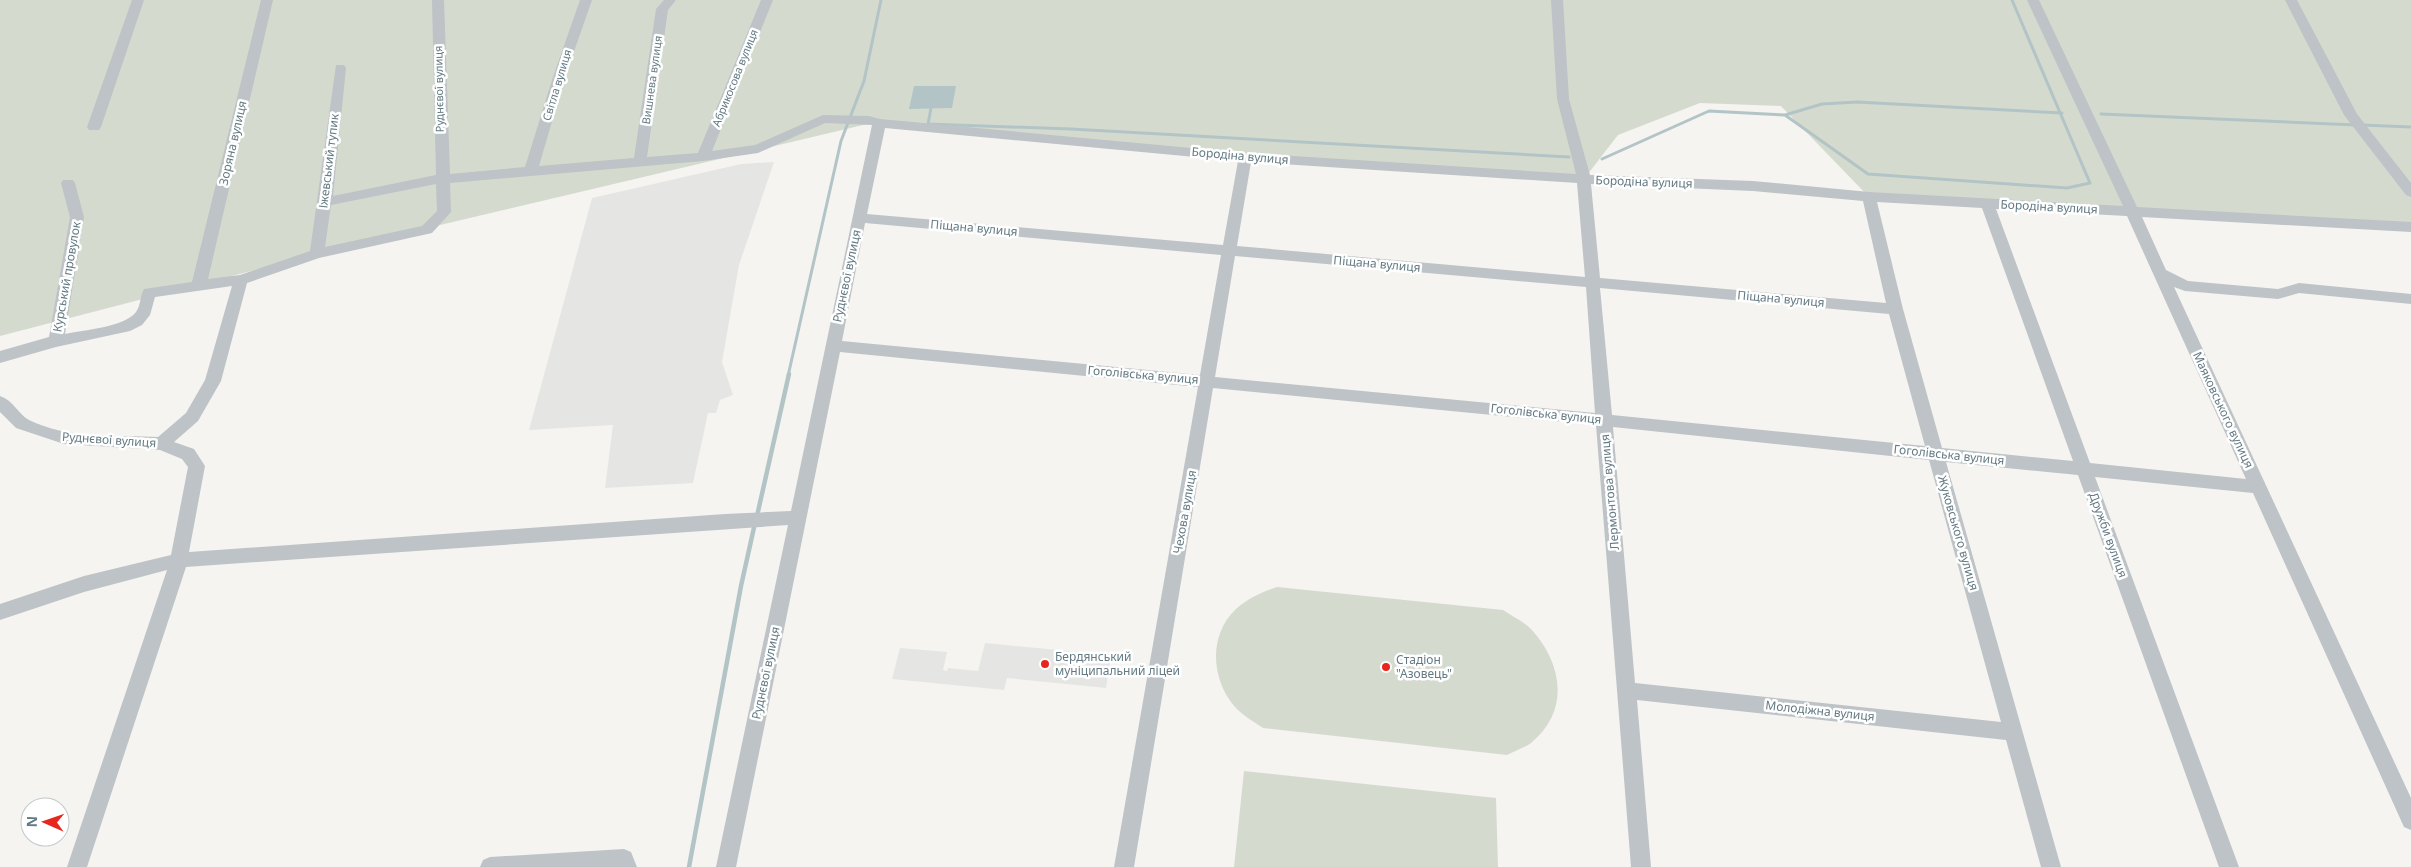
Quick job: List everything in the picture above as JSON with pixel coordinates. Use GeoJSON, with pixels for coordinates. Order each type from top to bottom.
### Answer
{"type":"FeatureCollection","features":[{"type":"Feature","properties":{"kind":"street"},"geometry":{"type":"LineString","coordinates":[[94,127],[138,1],[154,0]]}},
{"type":"Feature","properties":{"kind":"street","name":"Зоряна вулиця"},"geometry":{"type":"LineString","coordinates":[[199,285],[267,0]]}},
{"type":"Feature","properties":{"kind":"street","name":"Руднєвої вулиця"},"geometry":{"type":"LineString","coordinates":[[0,358],[56,341],[125,327],[137,321],[145,311],[149,293],[241,280],[317,254],[427,230],[444,212],[441,179],[438,0]]}},
{"type":"Feature","properties":{"kind":"street","name":"Світла вулиця"},"geometry":{"type":"LineString","coordinates":[[531,171],[558,80],[586,0]]}},
{"type":"Feature","properties":{"kind":"street","name":"Вишнева вулиця"},"geometry":{"type":"LineString","coordinates":[[640,162],[662,10],[670,0]]}},
{"type":"Feature","properties":{"kind":"street","name":"Абрикосова вулиця"},"geometry":{"type":"LineString","coordinates":[[703,157],[767,0]]}},
{"type":"Feature","properties":{"kind":"street","name":"Лермонтова вулиця"},"geometry":{"type":"LineString","coordinates":[[1557,0],[1563,99],[1584,179],[1641,867]]}},
{"type":"Feature","properties":{"kind":"street","name":"Маяковського вулиця"},"geometry":{"type":"LineString","coordinates":[[2033,0],[2132,211],[2411,820]]}},
{"type":"Feature","properties":{"kind":"street"},"geometry":{"type":"LineString","coordinates":[[2291,0],[2351,115],[2411,192]]}},
{"type":"Feature","properties":{"kind":"street","name":"Іжевський тупик"},"geometry":{"type":"LineString","coordinates":[[317,254],[325,202],[340,68]]}},
{"type":"Feature","properties":{"kind":"street"},"geometry":{"type":"LineString","coordinates":[[325,202],[441,179],[703,157],[758,149],[822,119],[874,121]]}},
{"type":"Feature","properties":{"kind":"street","name":"Руднєвої вулиця"},"geometry":{"type":"LineString","coordinates":[[727,867],[859,218],[874,121]]}},
{"type":"Feature","properties":{"kind":"street","name":"Бородіна вулиця"},"geometry":{"type":"LineString","coordinates":[[874,121],[1245,157],[1584,179],[1753,186],[1869,197],[2411,227]]}},
{"type":"Feature","properties":{"kind":"street","name":"Чехова вулиця"},"geometry":{"type":"LineString","coordinates":[[1124,867],[1245,157]]}},
{"type":"Feature","properties":{"kind":"street","name":"Курський провулок"},"geometry":{"type":"LineString","coordinates":[[56,341],[78,217],[68,183]]}},
{"type":"Feature","properties":{"kind":"street","name":"Жуковського вулиця"},"geometry":{"type":"LineString","coordinates":[[1869,197],[1895,308],[2051,867]]}},
{"type":"Feature","properties":{"kind":"street","name":"Дружби вулиця"},"geometry":{"type":"LineString","coordinates":[[1986,203],[2229,867]]}},
{"type":"Feature","properties":{"kind":"street","name":"Піщана вулиця"},"geometry":{"type":"LineString","coordinates":[[859,218],[1895,308]]}},
{"type":"Feature","properties":{"kind":"street"},"geometry":{"type":"LineString","coordinates":[[2160,273],[2185,286],[2278,294],[2299,288],[2411,299]]}},
{"type":"Feature","properties":{"kind":"street","name":"Руднєвої вулиця"},"geometry":{"type":"LineString","coordinates":[[0,402],[22,424],[64,438],[161,444],[192,417],[213,382],[241,280]]}},
{"type":"Feature","properties":{"kind":"street","name":"Гоголівська вулиця"},"geometry":{"type":"LineString","coordinates":[[833,346],[1604,420],[2258,486]]}},
{"type":"Feature","properties":{"kind":"street"},"geometry":{"type":"LineString","coordinates":[[77,867],[179,560],[197,466],[188,454],[161,444]]}},
{"type":"Feature","properties":{"kind":"street"},"geometry":{"type":"LineString","coordinates":[[0,612],[84,584],[179,560],[725,521],[798,518]]}},
{"type":"Feature","properties":{"kind":"street","name":"Молодіжна вулиця"},"geometry":{"type":"LineString","coordinates":[[1626,690],[2013,732]]}},
{"type":"Feature","properties":{"kind":"street"},"geometry":{"type":"LineString","coordinates":[[490,867],[624,859],[627,867]]}},
{"type":"Feature","properties":{"kind":"shaded area"},"geometry":{"type":"Polygon","coordinates":[[[0,0],[2031,0],[2129,210],[1869,197],[1781,106],[1700,103],[1618,135],[1584,179],[1245,157],[880,121],[317,254],[0,336],[0,0]]]}},
{"type":"Feature","properties":{"kind":"shaded area"},"geometry":{"type":"Polygon","coordinates":[[[2034,0],[2411,0],[2411,226],[2133,210],[2034,0]]]}},
{"type":"Feature","properties":{"kind":"shaded area"},"geometry":{"type":"Polygon","coordinates":[[[914,86],[956,86],[952,108],[909,109],[914,86]]]}},
{"type":"Feature","properties":{"kind":"shaded area"},"geometry":{"type":"Polygon","coordinates":[[[774,162],[739,265],[722,362],[733,395],[720,400],[716,413],[708,413],[693,483],[605,488],[613,425],[529,430],[592,198],[741,164],[774,162]]]}},
{"type":"Feature","properties":{"kind":"shaded area","name":"Стадіон \"Азовець\""},"geometry":{"type":"Polygon","coordinates":[[[1277,587],[1503,610],[1531,629],[1550,657],[1558,687],[1557,702],[1552,717],[1544,730],[1531,743],[1507,755],[1263,728],[1241,713],[1227,696],[1217,671],[1217,644],[1221,631],[1236,609],[1255,596],[1277,587]]]}},
{"type":"Feature","properties":{"kind":"shaded area","name":"Бердянський муніципальний ліцей"},"geometry":{"type":"Polygon","coordinates":[[[985,643],[1111,655],[1106,688],[1007,678],[1004,690],[892,679],[900,648],[947,652],[943,670],[947,671],[948,668],[978,671],[985,643]]]}},
{"type":"Feature","properties":{"kind":"shaded area"},"geometry":{"type":"Polygon","coordinates":[[[1244,771],[1496,798],[1498,867],[1234,867],[1244,771]]]}},
{"type":"Feature","properties":{"kind":"waterway"},"geometry":{"type":"LineString","coordinates":[[788,376],[841,141],[864,81],[881,0]]}},
{"type":"Feature","properties":{"kind":"waterway"},"geometry":{"type":"LineString","coordinates":[[2012,0],[2060,113]]}},
{"type":"Feature","properties":{"kind":"waterway"},"geometry":{"type":"LineString","coordinates":[[1785,115],[1822,104],[1857,102],[2060,113]]}},
{"type":"Feature","properties":{"kind":"waterway"},"geometry":{"type":"LineString","coordinates":[[931,108],[928,124],[1071,129],[1569,157]]}},
{"type":"Feature","properties":{"kind":"waterway"},"geometry":{"type":"LineString","coordinates":[[1602,159],[1709,111],[1785,115]]}},
{"type":"Feature","properties":{"kind":"waterway"},"geometry":{"type":"LineString","coordinates":[[1785,115],[1868,174],[2067,188],[2090,183],[2060,113]]}},
{"type":"Feature","properties":{"kind":"waterway"},"geometry":{"type":"LineString","coordinates":[[2101,114],[2356,125]]}},
{"type":"Feature","properties":{"kind":"waterway"},"geometry":{"type":"LineString","coordinates":[[2362,125],[2411,127]]}},
{"type":"Feature","properties":{"kind":"waterway"},"geometry":{"type":"LineString","coordinates":[[757,516],[789,374]]}},
{"type":"Feature","properties":{"kind":"waterway"},"geometry":{"type":"LineString","coordinates":[[689,867],[741,586],[755,523]]}},
{"type":"Feature","properties":{"kind":"place","name":"Бердянський муніципальний ліцей"},"geometry":{"type":"Point","coordinates":[1045,664]}},
{"type":"Feature","properties":{"kind":"place","name":"Стадіон \"Азовець\""},"geometry":{"type":"Point","coordinates":[1386,667]}}]}
